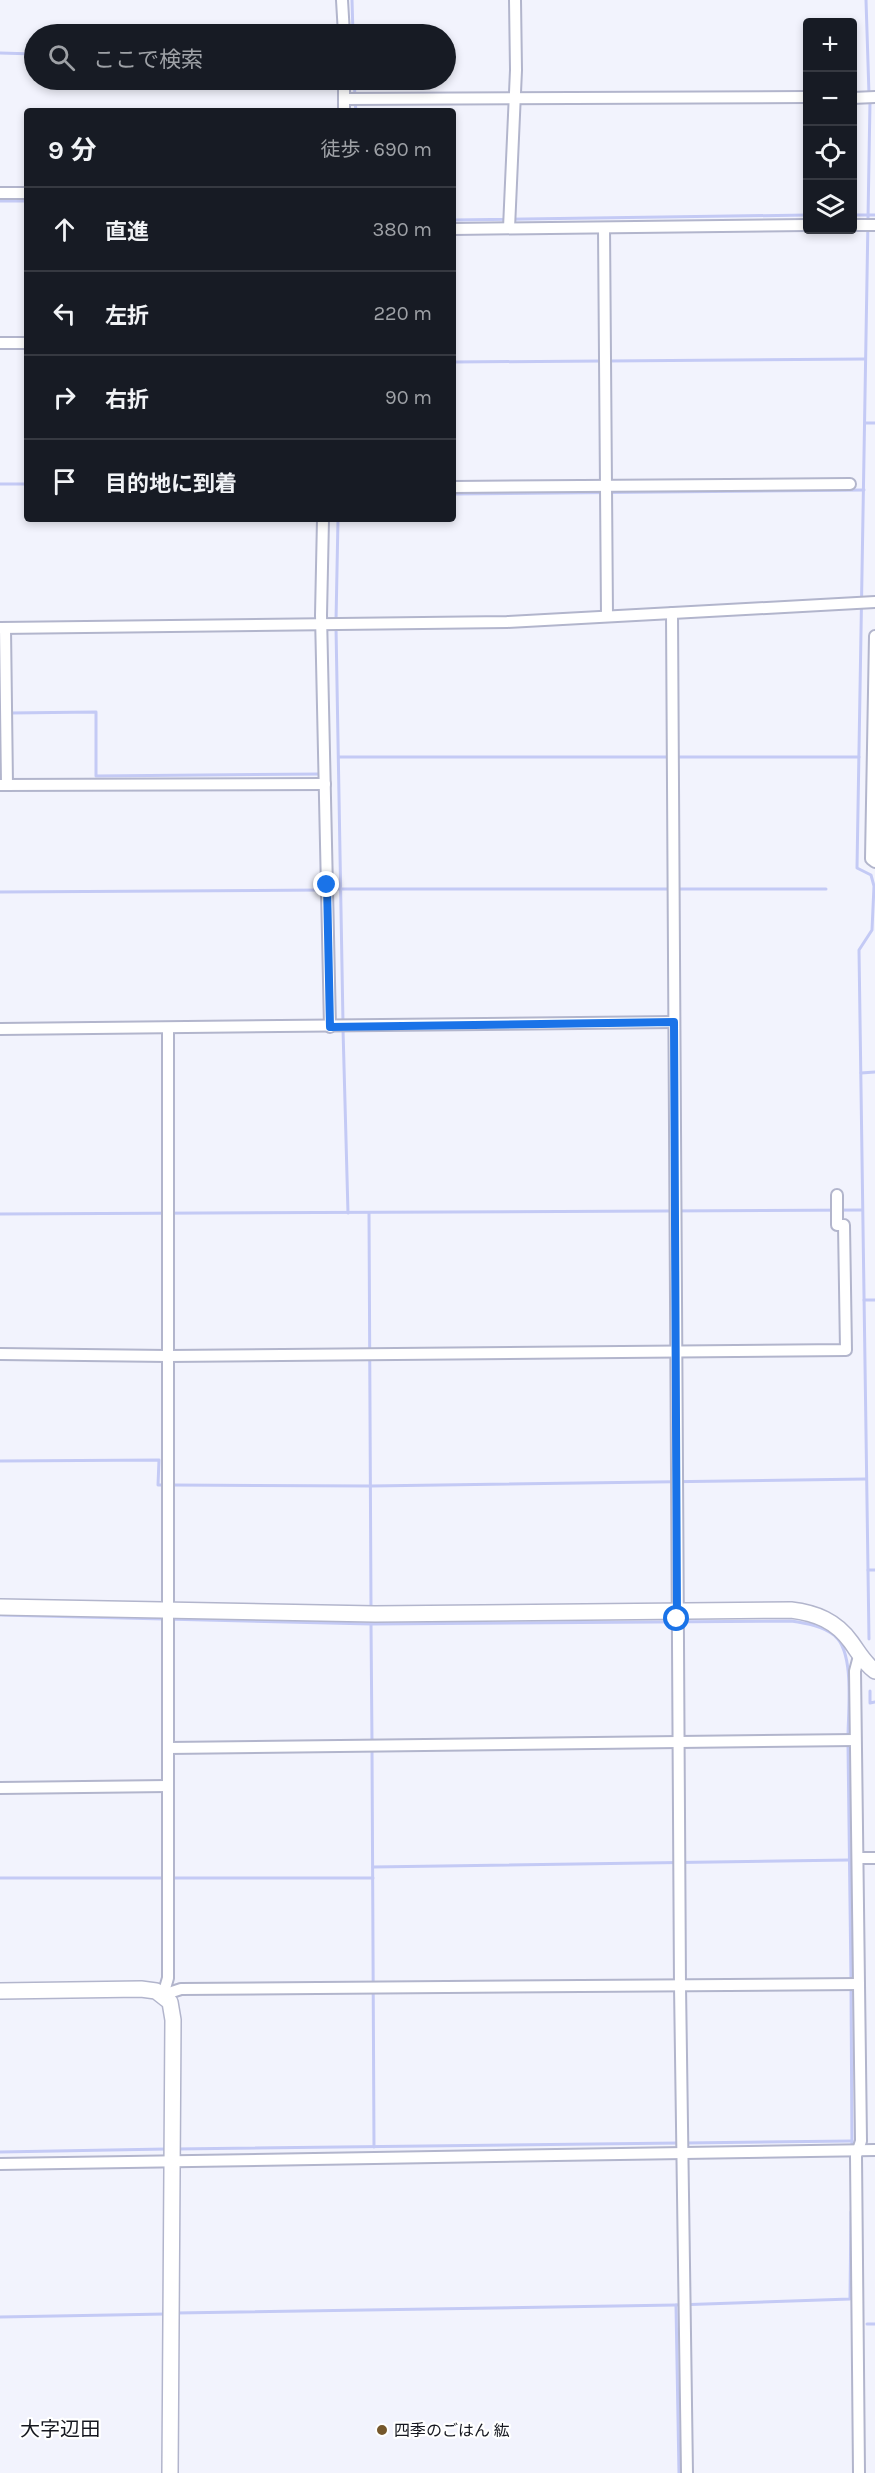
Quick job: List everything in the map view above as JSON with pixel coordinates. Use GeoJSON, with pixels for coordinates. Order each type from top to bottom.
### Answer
{"type":"FeatureCollection","features":[{"type":"Feature","properties":{"kind":"street"},"geometry":{"type":"LineString","coordinates":[[342,0],[343,24]]}},
{"type":"Feature","properties":{"kind":"street"},"geometry":{"type":"LineString","coordinates":[[509,222],[515,0]]}},
{"type":"Feature","properties":{"kind":"street"},"geometry":{"type":"LineString","coordinates":[[348,90],[352,98]]}},
{"type":"Feature","properties":{"kind":"street"},"geometry":{"type":"LineString","coordinates":[[352,98],[803,98]]}},
{"type":"Feature","properties":{"kind":"street"},"geometry":{"type":"LineString","coordinates":[[346,108],[352,98]]}},
{"type":"Feature","properties":{"kind":"street"},"geometry":{"type":"LineString","coordinates":[[0,193],[24,193]]}},
{"type":"Feature","properties":{"kind":"street"},"geometry":{"type":"LineString","coordinates":[[456,229],[509,222],[604,228],[803,225]]}},
{"type":"Feature","properties":{"kind":"street"},"geometry":{"type":"LineString","coordinates":[[604,228],[607,616]]}},
{"type":"Feature","properties":{"kind":"street"},"geometry":{"type":"LineString","coordinates":[[0,343],[24,343]]}},
{"type":"Feature","properties":{"kind":"street"},"geometry":{"type":"LineString","coordinates":[[456,487],[605,491],[850,484]]}},
{"type":"Feature","properties":{"kind":"street"},"geometry":{"type":"LineString","coordinates":[[323,522],[331,625],[325,778],[327,889],[339,1027]]}},
{"type":"Feature","properties":{"kind":"street"},"geometry":{"type":"LineString","coordinates":[[325,778],[3,785],[2,628],[507,622],[867,602]]}},
{"type":"Feature","properties":{"kind":"street"},"geometry":{"type":"LineString","coordinates":[[672,613],[678,1744],[687,2473]]}},
{"type":"Feature","properties":{"kind":"street"},"geometry":{"type":"LineString","coordinates":[[875,636],[871,860],[875,862]]}},
{"type":"Feature","properties":{"kind":"street"},"geometry":{"type":"LineString","coordinates":[[0,1029],[674,1022]]}},
{"type":"Feature","properties":{"kind":"street"},"geometry":{"type":"LineString","coordinates":[[163,1995],[168,1978],[168,1029]]}},
{"type":"Feature","properties":{"kind":"street"},"geometry":{"type":"LineString","coordinates":[[0,1354],[168,1356],[846,1350],[844,1225],[837,1225],[837,1203]]}},
{"type":"Feature","properties":{"kind":"street"},"geometry":{"type":"LineString","coordinates":[[0,1607],[167,1616],[371,1614],[677,1619],[791,1610],[812,1613],[841,1630],[870,1665],[855,1671],[851,1741],[858,1858],[853,1984],[861,2141],[858,2150],[859,2473]]}},
{"type":"Feature","properties":{"kind":"street"},"geometry":{"type":"LineString","coordinates":[[168,1748],[851,1741]]}},
{"type":"Feature","properties":{"kind":"street"},"geometry":{"type":"LineString","coordinates":[[0,1788],[168,1786]]}},
{"type":"Feature","properties":{"kind":"street"},"geometry":{"type":"LineString","coordinates":[[858,1858],[875,1858]]}},
{"type":"Feature","properties":{"kind":"street"},"geometry":{"type":"LineString","coordinates":[[163,1995],[181,1989],[853,1984]]}},
{"type":"Feature","properties":{"kind":"street"},"geometry":{"type":"LineString","coordinates":[[0,1991],[141,1989],[163,1995],[170,2002],[173,2020],[170,2153],[170,2473]]}},
{"type":"Feature","properties":{"kind":"street"},"geometry":{"type":"LineString","coordinates":[[0,2164],[170,2153],[682,2147],[875,2150]]}},
{"type":"Feature","properties":{"kind":"waterway"},"geometry":{"type":"LineString","coordinates":[[352,0],[353,24]]}},
{"type":"Feature","properties":{"kind":"waterway"},"geometry":{"type":"LineString","coordinates":[[866,0],[869,94]]}},
{"type":"Feature","properties":{"kind":"waterway"},"geometry":{"type":"LineString","coordinates":[[0,53],[24,54]]}},
{"type":"Feature","properties":{"kind":"waterway"},"geometry":{"type":"LineString","coordinates":[[355,90],[355,96]]}},
{"type":"Feature","properties":{"kind":"waterway"},"geometry":{"type":"LineString","coordinates":[[869,1639],[859,950],[872,930],[874,886],[871,875],[857,868],[870,101]]}},
{"type":"Feature","properties":{"kind":"waterway"},"geometry":{"type":"LineString","coordinates":[[355,102],[356,108]]}},
{"type":"Feature","properties":{"kind":"waterway"},"geometry":{"type":"LineString","coordinates":[[0,201],[24,201]]}},
{"type":"Feature","properties":{"kind":"waterway"},"geometry":{"type":"LineString","coordinates":[[456,220],[803,215]]}},
{"type":"Feature","properties":{"kind":"waterway"},"geometry":{"type":"LineString","coordinates":[[857,215],[875,215]]}},
{"type":"Feature","properties":{"kind":"waterway"},"geometry":{"type":"LineString","coordinates":[[608,361],[865,359]]}},
{"type":"Feature","properties":{"kind":"waterway"},"geometry":{"type":"LineString","coordinates":[[456,362],[601,361]]}},
{"type":"Feature","properties":{"kind":"waterway"},"geometry":{"type":"LineString","coordinates":[[865,423],[875,423]]}},
{"type":"Feature","properties":{"kind":"waterway"},"geometry":{"type":"LineString","coordinates":[[0,484],[24,484]]}},
{"type":"Feature","properties":{"kind":"waterway"},"geometry":{"type":"LineString","coordinates":[[456,494],[864,490]]}},
{"type":"Feature","properties":{"kind":"waterway"},"geometry":{"type":"LineString","coordinates":[[336,621],[338,522]]}},
{"type":"Feature","properties":{"kind":"waterway"},"geometry":{"type":"LineString","coordinates":[[336,627],[343,1023]]}},
{"type":"Feature","properties":{"kind":"waterway"},"geometry":{"type":"LineString","coordinates":[[10,713],[96,712],[96,776],[321,774]]}},
{"type":"Feature","properties":{"kind":"waterway"},"geometry":{"type":"LineString","coordinates":[[339,757],[859,757]]}},
{"type":"Feature","properties":{"kind":"waterway"},"geometry":{"type":"LineString","coordinates":[[330,889],[826,889]]}},
{"type":"Feature","properties":{"kind":"waterway"},"geometry":{"type":"LineString","coordinates":[[0,892],[323,890]]}},
{"type":"Feature","properties":{"kind":"waterway"},"geometry":{"type":"LineString","coordinates":[[343,1029],[348,1213]]}},
{"type":"Feature","properties":{"kind":"waterway"},"geometry":{"type":"LineString","coordinates":[[861,1073],[875,1072]]}},
{"type":"Feature","properties":{"kind":"waterway"},"geometry":{"type":"LineString","coordinates":[[0,1214],[862,1210]]}},
{"type":"Feature","properties":{"kind":"waterway"},"geometry":{"type":"LineString","coordinates":[[369,1213],[371,1608]]}},
{"type":"Feature","properties":{"kind":"waterway"},"geometry":{"type":"LineString","coordinates":[[864,1300],[875,1300]]}},
{"type":"Feature","properties":{"kind":"waterway"},"geometry":{"type":"LineString","coordinates":[[0,1461],[159,1460],[158,1485],[165,1485]]}},
{"type":"Feature","properties":{"kind":"waterway"},"geometry":{"type":"LineString","coordinates":[[172,1485],[371,1486],[866,1479]]}},
{"type":"Feature","properties":{"kind":"waterway"},"geometry":{"type":"LineString","coordinates":[[868,1570],[875,1570]]}},
{"type":"Feature","properties":{"kind":"waterway"},"geometry":{"type":"LineString","coordinates":[[0,1615],[371,1624],[791,1621],[820,1627],[835,1636],[841,1644],[848,1669],[848,1737]]}},
{"type":"Feature","properties":{"kind":"waterway"},"geometry":{"type":"LineString","coordinates":[[371,1623],[372,1743]]}},
{"type":"Feature","properties":{"kind":"waterway"},"geometry":{"type":"LineString","coordinates":[[870,1691],[870,1703],[875,1702]]}},
{"type":"Feature","properties":{"kind":"waterway"},"geometry":{"type":"LineString","coordinates":[[848,1744],[851,1980]]}},
{"type":"Feature","properties":{"kind":"waterway"},"geometry":{"type":"LineString","coordinates":[[372,1749],[374,2147]]}},
{"type":"Feature","properties":{"kind":"waterway"},"geometry":{"type":"LineString","coordinates":[[373,1867],[849,1860]]}},
{"type":"Feature","properties":{"kind":"waterway"},"geometry":{"type":"LineString","coordinates":[[0,1878],[373,1878]]}},
{"type":"Feature","properties":{"kind":"waterway"},"geometry":{"type":"LineString","coordinates":[[851,1987],[852,2148]]}},
{"type":"Feature","properties":{"kind":"waterway"},"geometry":{"type":"LineString","coordinates":[[686,2143],[852,2141]]}},
{"type":"Feature","properties":{"kind":"waterway"},"geometry":{"type":"LineString","coordinates":[[176,2149],[679,2143]]}},
{"type":"Feature","properties":{"kind":"waterway"},"geometry":{"type":"LineString","coordinates":[[0,2152],[166,2149]]}},
{"type":"Feature","properties":{"kind":"waterway"},"geometry":{"type":"LineString","coordinates":[[679,2473],[676,2305],[850,2299],[851,2212]]}},
{"type":"Feature","properties":{"kind":"waterway"},"geometry":{"type":"LineString","coordinates":[[176,2313],[676,2305]]}},
{"type":"Feature","properties":{"kind":"waterway"},"geometry":{"type":"LineString","coordinates":[[0,2317],[166,2314]]}},
{"type":"Feature","properties":{"kind":"waterway"},"geometry":{"type":"LineString","coordinates":[[867,2324],[875,2324]]}},
{"type":"Feature","properties":{"kind":"place","name":"四季のごはん 紘"},"geometry":{"type":"Point","coordinates":[382,2430]}},
{"type":"Feature","properties":{"kind":"district","name":"大字辺田"},"geometry":{"type":"Point","coordinates":[60,2429]}},
{"type":"Feature","properties":{"kind":"route"},"geometry":{"type":"LineString","coordinates":[[327,885],[330,1027],[674,1022],[677,1619]]}}]}
